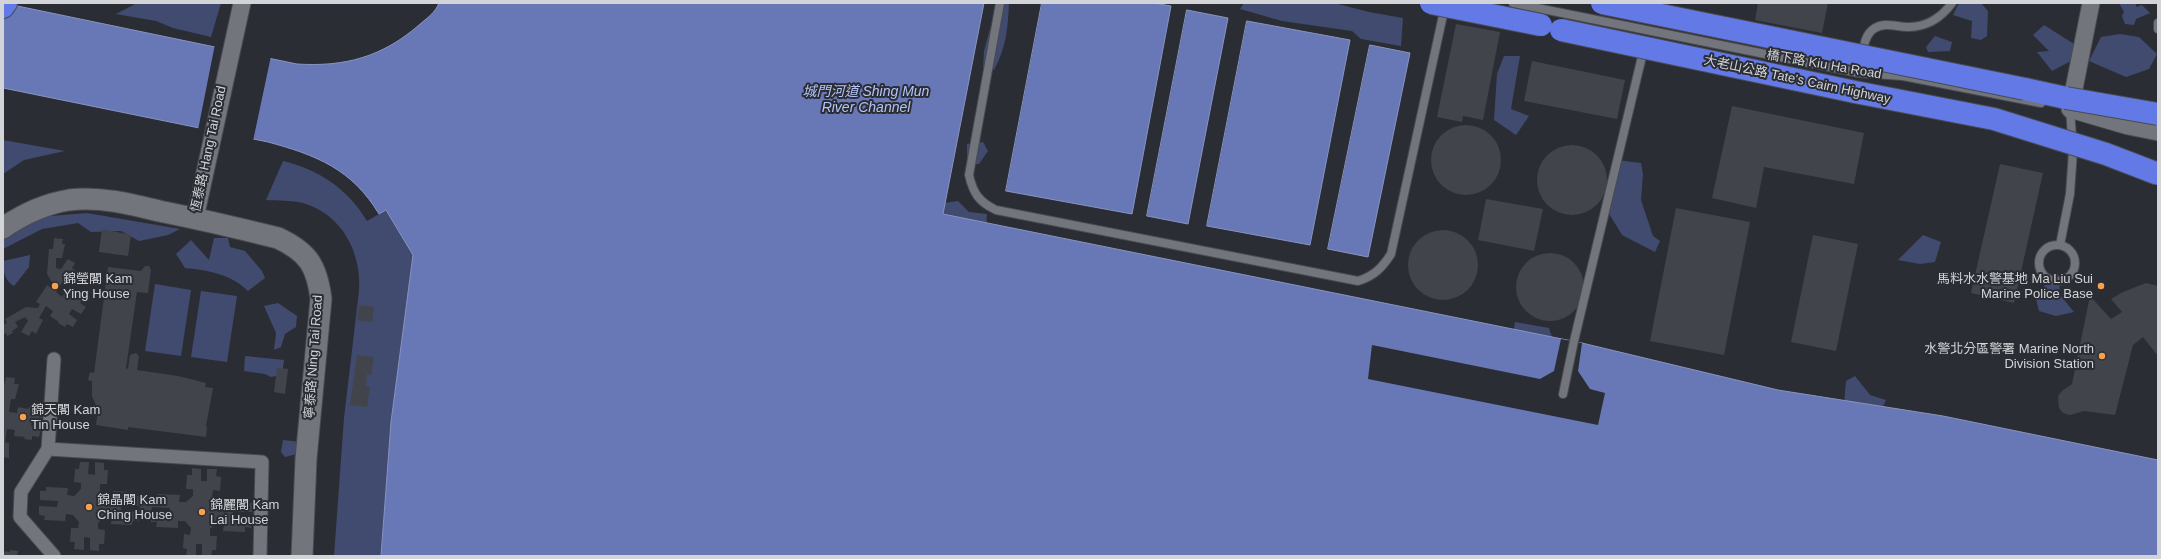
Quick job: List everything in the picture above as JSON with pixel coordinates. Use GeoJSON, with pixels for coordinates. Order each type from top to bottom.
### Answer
{"type":"FeatureCollection","features":[{"type":"Feature","properties":{"kind":"highway"},"geometry":{"type":"LineString","coordinates":[[3,7],[6,3]]}},
{"type":"Feature","properties":{"kind":"highway","name":"大老山公路 Tate's Cairn Highway"},"geometry":{"type":"LineString","coordinates":[[1431,3],[1994,119],[2100,152],[2158,174]]}},
{"type":"Feature","properties":{"kind":"highway"},"geometry":{"type":"LineString","coordinates":[[1602,3],[2066,98],[2158,114]]}},
{"type":"Feature","properties":{"kind":"street","name":"恆泰路 Hang Tai Road"},"geometry":{"type":"LineString","coordinates":[[3,228],[33,210],[70,200],[93,199],[119,202],[195,218],[242,3]]}},
{"type":"Feature","properties":{"kind":"street"},"geometry":{"type":"LineString","coordinates":[[2092,3],[2067,109],[2128,126],[2158,132]]}},
{"type":"Feature","properties":{"kind":"street","name":"寧泰路 Ning Tai Road"},"geometry":{"type":"LineString","coordinates":[[195,218],[278,238],[293,245],[305,254],[314,267],[319,282],[321,299],[306,459],[302,556]]}},
{"type":"Feature","properties":{"kind":"street"},"geometry":{"type":"LineString","coordinates":[[54,359],[48,449],[20,492],[20,517],[54,556]]}},
{"type":"Feature","properties":{"kind":"street"},"geometry":{"type":"LineString","coordinates":[[48,449],[262,462],[260,556]]}},
{"type":"Feature","properties":{"kind":"lane"},"geometry":{"type":"LineString","coordinates":[[1000,3],[969,175],[972,189],[982,203],[996,210],[1358,281],[1371,277],[1383,267],[1391,254],[1446,3]]}},
{"type":"Feature","properties":{"kind":"lane","name":"橋下路 Kiu Ha Road"},"geometry":{"type":"LineString","coordinates":[[1513,3],[1543,6],[1648,32],[1859,74],[1903,76],[2048,105]]}},
{"type":"Feature","properties":{"kind":"lane"},"geometry":{"type":"LineString","coordinates":[[1859,74],[1865,40],[1875,28],[1888,25],[1908,27],[1926,24],[1944,15],[1952,3]]}},
{"type":"Feature","properties":{"kind":"lane"},"geometry":{"type":"LineString","coordinates":[[2158,23],[2158,30]]}},
{"type":"Feature","properties":{"kind":"lane"},"geometry":{"type":"LineString","coordinates":[[1563,394],[1574,341],[1648,32]]}},
{"type":"Feature","properties":{"kind":"lane"},"geometry":{"type":"LineString","coordinates":[[2060,245],[2070,194],[2074,151],[2067,109]]}},
{"type":"Feature","properties":{"kind":"lane"},"geometry":{"type":"LineString","coordinates":[[2060,245],[2071,250],[2076,261],[2073,273],[2064,280],[2058,282],[2046,278],[2040,268],[2039,262],[2044,251],[2049,247],[2060,245]]}},
{"type":"Feature","properties":{"kind":"shaded area"},"geometry":{"type":"Polygon","coordinates":[[[137,3],[221,3],[211,37],[173,28],[156,21],[116,14],[137,3]]]}},
{"type":"Feature","properties":{"kind":"shaded area"},"geometry":{"type":"Polygon","coordinates":[[[997,3],[1009,3],[1006,38],[994,70],[983,69],[984,51],[997,3]]]}},
{"type":"Feature","properties":{"kind":"shaded area"},"geometry":{"type":"Polygon","coordinates":[[[1244,3],[1334,3],[1369,12],[1403,18],[1401,46],[1361,39],[1352,31],[1282,21],[1240,9],[1244,3]]]}},
{"type":"Feature","properties":{"kind":"shaded area"},"geometry":{"type":"Polygon","coordinates":[[[1959,3],[1981,3],[1988,11],[1987,36],[1981,40],[1971,38],[1972,21],[1953,15],[1959,3]]]}},
{"type":"Feature","properties":{"kind":"shaded area"},"geometry":{"type":"Polygon","coordinates":[[[2119,3],[2136,3],[2136,7],[2142,5],[2150,13],[2136,19],[2134,25],[2125,24],[2122,16],[2124,12],[2119,3]]]}},
{"type":"Feature","properties":{"kind":"shaded area"},"geometry":{"type":"Polygon","coordinates":[[[2044,25],[2074,44],[2071,61],[2052,71],[2037,52],[2049,51],[2033,35],[2044,25]]]}},
{"type":"Feature","properties":{"kind":"shaded area"},"geometry":{"type":"Polygon","coordinates":[[[2120,34],[2139,37],[2157,54],[2149,69],[2126,77],[2089,61],[2101,37],[2120,34]]]}},
{"type":"Feature","properties":{"kind":"shaded area"},"geometry":{"type":"Polygon","coordinates":[[[1935,36],[1952,42],[1950,51],[1928,52],[1926,47],[1935,36]]]}},
{"type":"Feature","properties":{"kind":"shaded area"},"geometry":{"type":"Polygon","coordinates":[[[1504,56],[1520,56],[1511,109],[1529,116],[1516,135],[1494,120],[1497,74],[1504,56]]]}},
{"type":"Feature","properties":{"kind":"shaded area"},"geometry":{"type":"Polygon","coordinates":[[[3,140],[65,151],[24,160],[3,174],[3,140]]]}},
{"type":"Feature","properties":{"kind":"shaded area"},"geometry":{"type":"Polygon","coordinates":[[[983,142],[988,151],[979,164],[967,165],[967,144],[983,142]]]}},
{"type":"Feature","properties":{"kind":"shaded area"},"geometry":{"type":"Polygon","coordinates":[[[1617,160],[1641,163],[1643,174],[1641,200],[1653,236],[1660,241],[1655,252],[1622,235],[1605,207],[1617,160]]]}},
{"type":"Feature","properties":{"kind":"shaded area"},"geometry":{"type":"Polygon","coordinates":[[[283,161],[320,175],[331,182],[350,199],[367,221],[386,210],[413,255],[391,422],[381,556],[334,556],[344,418],[359,291],[357,263],[353,249],[347,237],[329,216],[317,208],[303,203],[266,200],[283,161]]]}},
{"type":"Feature","properties":{"kind":"shaded area"},"geometry":{"type":"Polygon","coordinates":[[[958,201],[969,212],[987,214],[986,229],[929,217],[944,203],[958,201]]]}},
{"type":"Feature","properties":{"kind":"shaded area"},"geometry":{"type":"Polygon","coordinates":[[[87,213],[180,229],[168,235],[139,241],[121,231],[91,232],[78,223],[42,229],[3,249],[3,236],[38,217],[87,213]]]}},
{"type":"Feature","properties":{"kind":"shaded area"},"geometry":{"type":"Polygon","coordinates":[[[1923,235],[1941,242],[1935,262],[1920,264],[1898,260],[1923,235]]]}},
{"type":"Feature","properties":{"kind":"shaded area"},"geometry":{"type":"Polygon","coordinates":[[[214,238],[228,238],[230,247],[245,251],[262,271],[265,278],[248,291],[234,281],[218,274],[185,268],[176,254],[191,240],[209,260],[214,238]]]}},
{"type":"Feature","properties":{"kind":"shaded area"},"geometry":{"type":"Polygon","coordinates":[[[30,255],[29,267],[14,286],[8,281],[5,275],[3,261],[30,255]]]}},
{"type":"Feature","properties":{"kind":"shaded area"},"geometry":{"type":"Polygon","coordinates":[[[2058,273],[2060,295],[2074,312],[2056,316],[2039,311],[2035,295],[2058,273]]]}},
{"type":"Feature","properties":{"kind":"shaded area"},"geometry":{"type":"Polygon","coordinates":[[[155,284],[191,290],[181,356],[145,351],[155,284]]]}},
{"type":"Feature","properties":{"kind":"shaded area"},"geometry":{"type":"Polygon","coordinates":[[[201,291],[237,296],[227,362],[191,357],[201,291]]]}},
{"type":"Feature","properties":{"kind":"shaded area"},"geometry":{"type":"Polygon","coordinates":[[[278,303],[297,316],[296,327],[285,334],[281,347],[274,350],[276,333],[264,306],[278,303]]]}},
{"type":"Feature","properties":{"kind":"shaded area"},"geometry":{"type":"Polygon","coordinates":[[[1515,322],[1549,328],[1556,349],[1513,336],[1515,322]]]}},
{"type":"Feature","properties":{"kind":"shaded area"},"geometry":{"type":"Polygon","coordinates":[[[245,356],[284,360],[282,375],[271,377],[265,374],[244,371],[245,356]]]}},
{"type":"Feature","properties":{"kind":"shaded area"},"geometry":{"type":"Polygon","coordinates":[[[1855,376],[1870,395],[1886,400],[1877,419],[1843,415],[1846,381],[1855,376]]]}},
{"type":"Feature","properties":{"kind":"shaded area"},"geometry":{"type":"Polygon","coordinates":[[[283,440],[301,442],[301,453],[285,457],[281,452],[283,440]]]}},
{"type":"Feature","properties":{"kind":"water","name":"城門河道 Shing Mun River Channel"},"geometry":{"type":"Polygon","coordinates":[[[3,3],[297,64],[331,64],[362,58],[391,45],[428,18],[439,3],[984,3],[943,214],[1582,343],[1778,390],[1943,416],[2158,460],[2158,556],[381,556],[391,422],[413,255],[386,210],[379,214],[357,186],[345,175],[331,166],[302,152],[268,142],[3,88],[3,3]]]}},
{"type":"Feature","properties":{"kind":"water"},"geometry":{"type":"Polygon","coordinates":[[[1042,3],[1153,3],[1171,6],[1132,214],[1006,191],[1042,3]]]}},
{"type":"Feature","properties":{"kind":"water"},"geometry":{"type":"Polygon","coordinates":[[[1187,10],[1228,18],[1188,224],[1147,216],[1187,10]]]}},
{"type":"Feature","properties":{"kind":"water"},"geometry":{"type":"Polygon","coordinates":[[[1247,21],[1350,40],[1310,245],[1207,226],[1247,21]]]}},
{"type":"Feature","properties":{"kind":"water"},"geometry":{"type":"Polygon","coordinates":[[[1370,45],[1410,53],[1368,257],[1328,249],[1370,45]]]}},
{"type":"Feature","properties":{"kind":"pier"},"geometry":{"type":"Polygon","coordinates":[[[215,44],[271,56],[253,141],[198,130],[215,44]]]}},
{"type":"Feature","properties":{"kind":"pier"},"geometry":{"type":"Polygon","coordinates":[[[1561,339],[1582,343],[1578,371],[1590,389],[1605,393],[1598,425],[1368,379],[1372,345],[1540,379],[1554,371],[1561,339]]]}},
{"type":"Feature","properties":{"kind":"building"},"geometry":{"type":"Polygon","coordinates":[[[1758,3],[1828,3],[1822,33],[1755,20],[1758,3]]]}},
{"type":"Feature","properties":{"kind":"building"},"geometry":{"type":"Polygon","coordinates":[[[1456,24],[1500,32],[1483,120],[1463,116],[1462,122],[1437,117],[1456,24]]]}},
{"type":"Feature","properties":{"kind":"building"},"geometry":{"type":"Polygon","coordinates":[[[1532,61],[1625,80],[1617,119],[1524,101],[1532,61]]]}},
{"type":"Feature","properties":{"kind":"building"},"geometry":{"type":"Polygon","coordinates":[[[1732,106],[1864,133],[1854,184],[1764,167],[1756,208],[1712,198],[1732,106]]]}},
{"type":"Feature","properties":{"kind":"building"},"geometry":{"type":"Polygon","coordinates":[[[1459,125],[1473,125],[1486,131],[1495,140],[1499,146],[1501,160],[1499,174],[1491,185],[1480,193],[1473,195],[1459,195],[1452,193],[1441,185],[1433,174],[1431,167],[1431,153],[1433,146],[1441,135],[1452,127],[1459,125]]]}},
{"type":"Feature","properties":{"kind":"building"},"geometry":{"type":"Polygon","coordinates":[[[1572,145],[1585,148],[1597,155],[1604,167],[1607,180],[1604,193],[1597,205],[1585,212],[1572,215],[1559,212],[1547,205],[1540,193],[1537,180],[1540,167],[1547,155],[1559,148],[1572,145]]]}},
{"type":"Feature","properties":{"kind":"building"},"geometry":{"type":"Polygon","coordinates":[[[2000,164],[2043,173],[2014,303],[1971,293],[2000,164]]]}},
{"type":"Feature","properties":{"kind":"building"},"geometry":{"type":"Polygon","coordinates":[[[1486,199],[1543,209],[1534,251],[1478,240],[1486,199]]]}},
{"type":"Feature","properties":{"kind":"building"},"geometry":{"type":"Polygon","coordinates":[[[1676,208],[1750,222],[1724,355],[1650,341],[1676,208]]]}},
{"type":"Feature","properties":{"kind":"building"},"geometry":{"type":"Polygon","coordinates":[[[102,229],[131,235],[128,256],[99,252],[102,229]]]}},
{"type":"Feature","properties":{"kind":"building"},"geometry":{"type":"Polygon","coordinates":[[[1436,230],[1450,230],[1463,236],[1472,245],[1476,251],[1478,265],[1476,279],[1468,290],[1457,298],[1450,300],[1436,300],[1429,298],[1418,290],[1410,279],[1408,272],[1408,258],[1410,251],[1418,240],[1429,232],[1436,230]]]}},
{"type":"Feature","properties":{"kind":"building"},"geometry":{"type":"Polygon","coordinates":[[[1813,235],[1858,244],[1836,351],[1791,342],[1813,235]]]}},
{"type":"Feature","properties":{"kind":"building","name":"錦瑩閣 Kam Ying House"},"geometry":{"type":"Polygon","coordinates":[[[54,238],[63,239],[62,244],[65,244],[62,258],[56,258],[56,268],[61,269],[68,259],[75,263],[72,268],[76,271],[66,283],[63,281],[56,292],[62,297],[66,291],[74,297],[75,296],[82,300],[80,303],[86,307],[81,314],[72,309],[69,314],[77,320],[73,327],[67,324],[65,327],[58,323],[59,322],[50,316],[53,311],[46,306],[39,318],[43,320],[36,334],[32,331],[29,336],[21,332],[28,321],[25,317],[15,322],[18,327],[12,331],[13,333],[7,336],[6,333],[3,335],[3,325],[7,323],[5,319],[26,307],[38,308],[40,304],[36,302],[47,285],[51,288],[53,284],[47,274],[49,249],[53,249],[54,238]]]}},
{"type":"Feature","properties":{"kind":"building"},"geometry":{"type":"Polygon","coordinates":[[[1550,253],[1563,256],[1574,263],[1581,274],[1584,287],[1581,300],[1574,311],[1563,318],[1550,321],[1537,318],[1526,311],[1519,300],[1516,287],[1519,274],[1526,263],[1537,256],[1550,253]]]}},
{"type":"Feature","properties":{"kind":"building"},"geometry":{"type":"Polygon","coordinates":[[[145,266],[149,266],[151,270],[148,293],[137,292],[126,368],[128,369],[130,355],[136,353],[139,356],[137,370],[178,376],[206,383],[205,387],[213,388],[206,426],[206,437],[128,427],[128,430],[96,425],[98,410],[92,396],[92,381],[88,380],[90,372],[94,373],[108,267],[141,271],[145,266]]]}},
{"type":"Feature","properties":{"kind":"building","name":"馬料水水警基地 Ma Liu Sui Marine Police Base"},"geometry":{"type":"Polygon","coordinates":[[[2146,283],[2158,286],[2158,356],[2143,337],[2133,345],[2115,415],[2084,411],[2070,415],[2063,413],[2059,408],[2058,396],[2072,384],[2090,296],[2111,319],[2122,312],[2111,299],[2123,292],[2146,283]]]}},
{"type":"Feature","properties":{"kind":"building"},"geometry":{"type":"Polygon","coordinates":[[[359,305],[374,307],[372,322],[357,320],[359,305]]]}},
{"type":"Feature","properties":{"kind":"building"},"geometry":{"type":"Polygon","coordinates":[[[357,355],[374,357],[371,375],[367,374],[366,386],[370,387],[367,407],[350,405],[357,355]]]}},
{"type":"Feature","properties":{"kind":"building"},"geometry":{"type":"Polygon","coordinates":[[[277,368],[288,369],[285,394],[274,392],[277,368]]]}},
{"type":"Feature","properties":{"kind":"building","name":"錦天閣 Kam Tin House"},"geometry":{"type":"Polygon","coordinates":[[[6,377],[15,378],[14,384],[19,384],[15,399],[11,399],[9,412],[17,413],[18,407],[28,409],[29,407],[36,408],[36,411],[43,412],[41,421],[32,420],[31,426],[41,428],[39,437],[32,436],[32,440],[24,439],[25,437],[14,436],[15,430],[7,429],[5,442],[9,443],[9,458],[3,457],[3,389],[6,377]]]}},
{"type":"Feature","properties":{"kind":"building"},"geometry":{"type":"Polygon","coordinates":[[[80,462],[89,462],[88,474],[95,475],[95,462],[104,463],[104,470],[108,470],[107,484],[100,484],[100,490],[106,497],[113,498],[113,491],[135,492],[134,496],[158,498],[158,494],[180,495],[179,502],[186,502],[193,496],[193,489],[186,489],[187,475],[192,475],[192,468],[201,469],[201,481],[207,481],[207,469],[217,469],[216,476],[221,477],[220,491],[213,490],[212,497],[219,504],[225,504],[226,497],[247,499],[246,503],[252,503],[252,512],[233,512],[233,517],[251,519],[251,528],[245,527],[245,532],[223,531],[224,524],[217,523],[210,529],[210,536],[217,536],[216,550],[212,550],[211,556],[202,556],[202,544],[196,544],[196,556],[186,556],[187,549],[183,548],[184,534],[190,535],[191,528],[185,521],[178,521],[178,528],[156,527],[157,522],[151,522],[151,513],[139,512],[139,521],[133,521],[132,525],[111,524],[112,517],[105,517],[98,523],[98,529],[105,530],[104,544],[99,544],[99,551],[90,550],[90,538],[84,537],[84,550],[74,549],[75,542],[70,542],[71,528],[78,528],[79,522],[73,515],[66,514],[65,521],[44,520],[45,516],[39,515],[39,506],[57,507],[58,501],[40,500],[40,491],[46,491],[46,487],[68,488],[67,495],[74,496],[81,489],[81,483],[74,482],[75,469],[79,469],[80,462]],[[121,505],[121,511],[139,512],[140,506],[121,505]],[[152,507],[151,513],[170,514],[170,508],[152,507]]]}},
{"type":"Feature","properties":{"kind":"building"},"geometry":{"type":"Polygon","coordinates":[[[10,550],[18,551],[17,556],[3,556],[3,551],[10,552],[10,550]]]}},
{"type":"Feature","properties":{"kind":"place","name":"錦瑩閣 Kam Ying House"},"geometry":{"type":"Point","coordinates":[55,286]}},
{"type":"Feature","properties":{"kind":"place","name":"馬料水水警基地 Ma Liu Sui Marine Police Base"},"geometry":{"type":"Point","coordinates":[2101,286]}},
{"type":"Feature","properties":{"kind":"place","name":"水警北分區警署 Marine North Division Station"},"geometry":{"type":"Point","coordinates":[2102,356]}},
{"type":"Feature","properties":{"kind":"place","name":"錦天閣 Kam Tin House"},"geometry":{"type":"Point","coordinates":[23,417]}},
{"type":"Feature","properties":{"kind":"place","name":"錦晶閣 Kam Ching House"},"geometry":{"type":"Point","coordinates":[89,507]}},
{"type":"Feature","properties":{"kind":"place","name":"錦麗閣 Kam Lai House"},"geometry":{"type":"Point","coordinates":[202,512]}}]}
